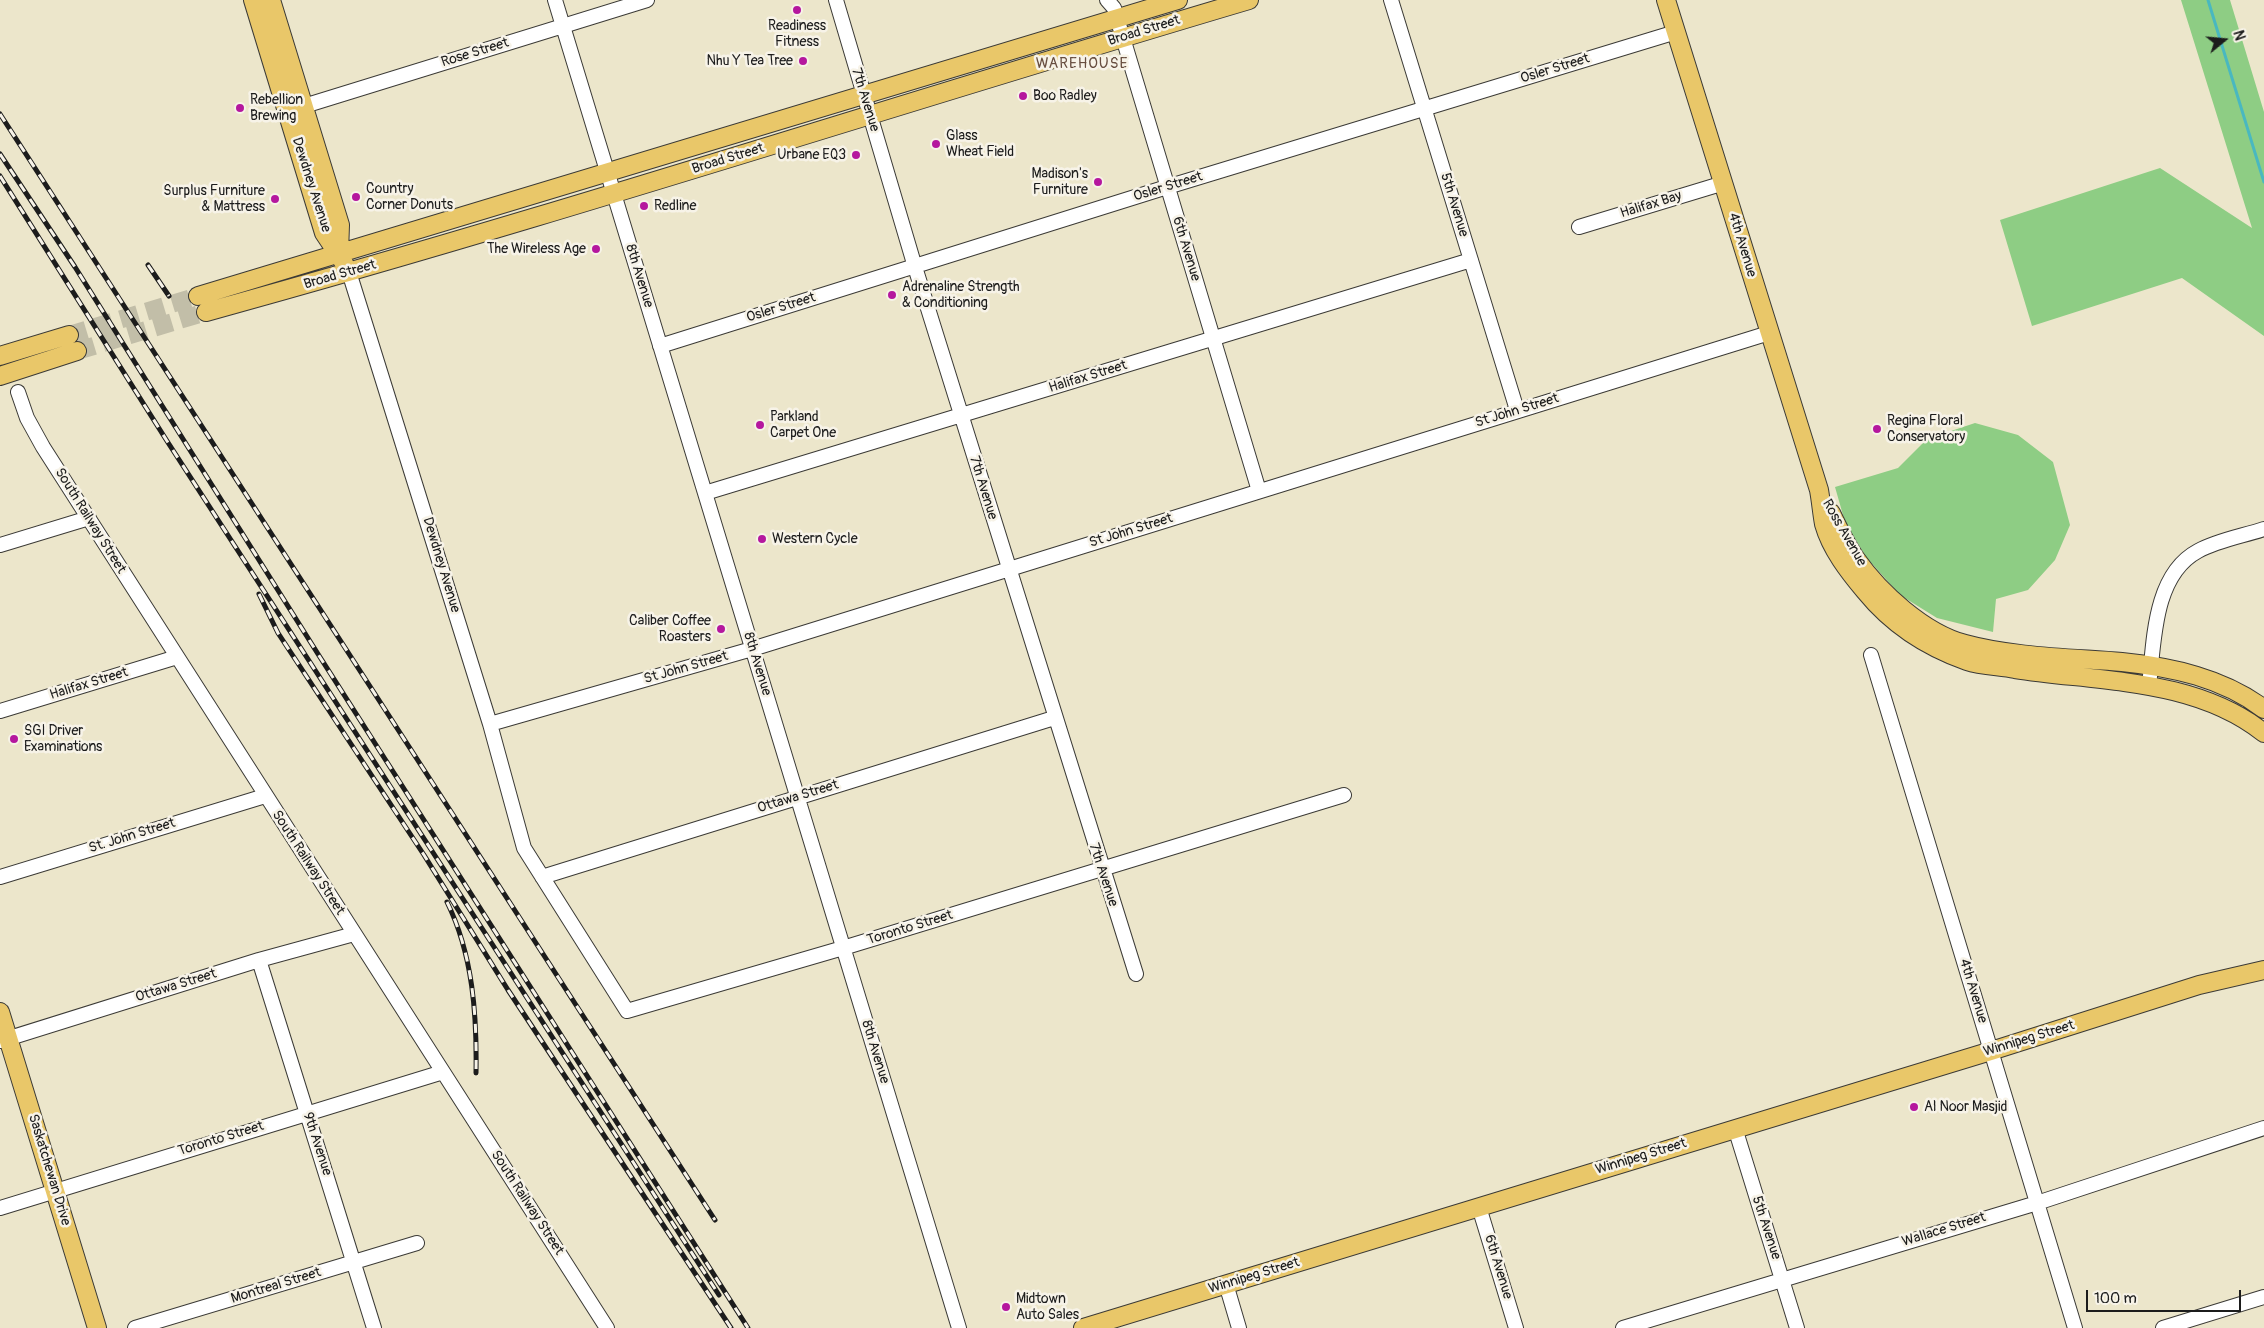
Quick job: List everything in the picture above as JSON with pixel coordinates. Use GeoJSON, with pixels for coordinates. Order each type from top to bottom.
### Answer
{"type":"FeatureCollection","features":[{"type":"Feature","properties":{"kind":"main road","name":"Dewdney Avenue"},"geometry":{"type":"LineString","coordinates":[[253,0],[324,233],[339,253],[349,272]]}},
{"type":"Feature","properties":{"kind":"main road","name":"Dewdney Avenue"},"geometry":{"type":"LineString","coordinates":[[271,0],[340,225],[339,253]]}},
{"type":"Feature","properties":{"kind":"main road","name":"Broad Street"},"geometry":{"type":"LineString","coordinates":[[1178,0],[1113,7],[863,95],[339,253],[202,304],[349,272],[614,194],[1248,0]]}},
{"type":"Feature","properties":{"kind":"main road","name":"4th Avenue"},"geometry":{"type":"LineString","coordinates":[[1666,0],[1819,490]]}},
{"type":"Feature","properties":{"kind":"main road"},"geometry":{"type":"LineString","coordinates":[[0,356],[73,343],[0,376]]}},
{"type":"Feature","properties":{"kind":"main road","name":"Ross Avenue"},"geometry":{"type":"LineString","coordinates":[[1819,490],[1856,559],[1880,588],[1911,616],[1935,630],[1964,644],[2001,651],[2152,665],[2183,672],[2230,688],[2264,709]]}},
{"type":"Feature","properties":{"kind":"main road","name":"Ross Avenue"},"geometry":{"type":"LineString","coordinates":[[1819,490],[1824,525],[1836,552],[1854,578],[1872,601],[1898,625],[1935,648],[1968,661],[2057,676],[2149,686],[2204,699],[2246,719],[2264,733]]}},
{"type":"Feature","properties":{"kind":"main road","name":"Winnipeg Street"},"geometry":{"type":"LineString","coordinates":[[1082,1328],[1992,1051],[2199,985],[2264,959]]}},
{"type":"Feature","properties":{"kind":"main road","name":"Winnipeg Street"},"geometry":{"type":"LineString","coordinates":[[2199,985],[2264,970]]}},
{"type":"Feature","properties":{"kind":"main road","name":"Saskatchewan Drive"},"geometry":{"type":"LineString","coordinates":[[0,1012],[4,1040],[56,1190],[97,1328]]}},
{"type":"Feature","properties":{"kind":"street","name":"8th Avenue"},"geometry":{"type":"LineString","coordinates":[[555,0],[958,1328]]}},
{"type":"Feature","properties":{"kind":"street","name":"Rose Street"},"geometry":{"type":"LineString","coordinates":[[304,106],[647,0]]}},
{"type":"Feature","properties":{"kind":"street","name":"7th Avenue"},"geometry":{"type":"LineString","coordinates":[[836,0],[863,95],[1008,569],[1101,869],[1136,974]]}},
{"type":"Feature","properties":{"kind":"street","name":"5th Avenue"},"geometry":{"type":"LineString","coordinates":[[1391,0],[1517,410]]}},
{"type":"Feature","properties":{"kind":"street","name":"6th Avenue"},"geometry":{"type":"LineString","coordinates":[[1113,7],[1259,491]]}},
{"type":"Feature","properties":{"kind":"street","name":"Osler Street"},"geometry":{"type":"LineString","coordinates":[[660,346],[1676,32]]}},
{"type":"Feature","properties":{"kind":"street","name":"Halifax Bay"},"geometry":{"type":"LineString","coordinates":[[1579,227],[1724,183]]}},
{"type":"Feature","properties":{"kind":"street","name":"Halifax Street"},"geometry":{"type":"LineString","coordinates":[[705,493],[1214,340],[1471,260]]}},
{"type":"Feature","properties":{"kind":"street","name":"Dewdney Avenue"},"geometry":{"type":"LineString","coordinates":[[349,272],[490,724],[524,848],[542,877]]}},
{"type":"Feature","properties":{"kind":"street","name":"St John Street"},"geometry":{"type":"LineString","coordinates":[[490,724],[752,649],[1770,333]]}},
{"type":"Feature","properties":{"kind":"street","name":"South Railway Street"},"geometry":{"type":"LineString","coordinates":[[18,392],[27,418],[88,518],[607,1328]]}},
{"type":"Feature","properties":{"kind":"street"},"geometry":{"type":"LineString","coordinates":[[0,545],[88,518]]}},
{"type":"Feature","properties":{"kind":"street"},"geometry":{"type":"LineString","coordinates":[[2149,686],[2156,617],[2170,580],[2197,551],[2264,529]]}},
{"type":"Feature","properties":{"kind":"street","name":"4th Avenue"},"geometry":{"type":"LineString","coordinates":[[1871,655],[2075,1328]]}},
{"type":"Feature","properties":{"kind":"street","name":"Halifax Street"},"geometry":{"type":"LineString","coordinates":[[0,711],[177,657]]}},
{"type":"Feature","properties":{"kind":"street","name":"Ottawa Street"},"geometry":{"type":"LineString","coordinates":[[542,877],[1054,718]]}},
{"type":"Feature","properties":{"kind":"street","name":"Toronto Street"},"geometry":{"type":"LineString","coordinates":[[542,877],[627,1011],[843,948],[1344,795]]}},
{"type":"Feature","properties":{"kind":"street","name":"St. John Street"},"geometry":{"type":"LineString","coordinates":[[0,877],[265,796]]}},
{"type":"Feature","properties":{"kind":"street","name":"Ottawa Street"},"geometry":{"type":"LineString","coordinates":[[4,1040],[259,960],[354,934]]}},
{"type":"Feature","properties":{"kind":"street","name":"9th Avenue"},"geometry":{"type":"LineString","coordinates":[[259,960],[374,1328]]}},
{"type":"Feature","properties":{"kind":"street","name":"Toronto Street"},"geometry":{"type":"LineString","coordinates":[[0,1208],[443,1072]]}},
{"type":"Feature","properties":{"kind":"street","name":"5th Avenue"},"geometry":{"type":"LineString","coordinates":[[1735,1128],[1797,1328]]}},
{"type":"Feature","properties":{"kind":"street","name":"Wallace Street"},"geometry":{"type":"LineString","coordinates":[[1623,1328],[2037,1202],[2264,1128]]}},
{"type":"Feature","properties":{"kind":"street","name":"6th Avenue"},"geometry":{"type":"LineString","coordinates":[[1479,1207],[1516,1328]]}},
{"type":"Feature","properties":{"kind":"street","name":"Montreal Street"},"geometry":{"type":"LineString","coordinates":[[135,1328],[417,1243]]}},
{"type":"Feature","properties":{"kind":"street"},"geometry":{"type":"LineString","coordinates":[[1226,1284],[1239,1328]]}},
{"type":"Feature","properties":{"kind":"street"},"geometry":{"type":"LineString","coordinates":[[2163,1328],[2264,1297]]}},
{"type":"Feature","properties":{"kind":"green space"},"geometry":{"type":"Polygon","coordinates":[[[2181,0],[2230,0],[2264,112],[2264,336],[2182,278],[2032,326],[2000,220],[2160,168],[2252,228],[2181,0]]]}},
{"type":"Feature","properties":{"kind":"green space"},"geometry":{"type":"Polygon","coordinates":[[[1975,423],[2018,435],[2053,462],[2070,525],[2055,560],[2028,590],[1996,599],[1993,632],[1937,618],[1900,595],[1866,557],[1845,522],[1835,487],[1898,468],[1927,439],[1975,423]]]}},
{"type":"Feature","properties":{"kind":"waterway"},"geometry":{"type":"LineString","coordinates":[[2208,0],[2264,182]]}},
{"type":"Feature","properties":{"kind":"tunnel"},"geometry":{"type":"LineString","coordinates":[[69,335],[198,296]]}},
{"type":"Feature","properties":{"kind":"tunnel"},"geometry":{"type":"LineString","coordinates":[[77,351],[206,312]]}},
{"type":"Feature","properties":{"kind":"railway"},"geometry":{"type":"LineString","coordinates":[[0,114],[715,1220]]}},
{"type":"Feature","properties":{"kind":"railway"},"geometry":{"type":"LineString","coordinates":[[0,154],[75,267],[318,654],[748,1328]]}},
{"type":"Feature","properties":{"kind":"railway"},"geometry":{"type":"LineString","coordinates":[[0,176],[167,441],[719,1295]]}},
{"type":"Feature","properties":{"kind":"railway"},"geometry":{"type":"LineString","coordinates":[[148,265],[169,296]]}},
{"type":"Feature","properties":{"kind":"railway"},"geometry":{"type":"LineString","coordinates":[[259,594],[278,633],[424,855],[508,990],[731,1328]]}},
{"type":"Feature","properties":{"kind":"railway"},"geometry":{"type":"LineString","coordinates":[[447,902],[463,943],[472,986],[476,1029],[476,1073]]}},
{"type":"Feature","properties":{"kind":"place","name":"Readiness Fitness"},"geometry":{"type":"Point","coordinates":[797,10]}},
{"type":"Feature","properties":{"kind":"place","name":"Nhu Y Tea Tree"},"geometry":{"type":"Point","coordinates":[803,61]}},
{"type":"Feature","properties":{"kind":"place","name":"Boo Radley"},"geometry":{"type":"Point","coordinates":[1023,96]}},
{"type":"Feature","properties":{"kind":"place","name":"Rebellion Brewing"},"geometry":{"type":"Point","coordinates":[240,108]}},
{"type":"Feature","properties":{"kind":"place","name":"Glass Wheat Field"},"geometry":{"type":"Point","coordinates":[936,144]}},
{"type":"Feature","properties":{"kind":"place","name":"Urbane EQ3"},"geometry":{"type":"Point","coordinates":[856,155]}},
{"type":"Feature","properties":{"kind":"place","name":"Madison's Furniture"},"geometry":{"type":"Point","coordinates":[1098,182]}},
{"type":"Feature","properties":{"kind":"place","name":"Country Corner Donuts"},"geometry":{"type":"Point","coordinates":[356,197]}},
{"type":"Feature","properties":{"kind":"place","name":"Surplus Furniture & Mattress"},"geometry":{"type":"Point","coordinates":[275,199]}},
{"type":"Feature","properties":{"kind":"place","name":"Redline"},"geometry":{"type":"Point","coordinates":[644,206]}},
{"type":"Feature","properties":{"kind":"place","name":"The Wireless Age"},"geometry":{"type":"Point","coordinates":[596,249]}},
{"type":"Feature","properties":{"kind":"place","name":"Adrenaline Strength & Conditioning"},"geometry":{"type":"Point","coordinates":[892,295]}},
{"type":"Feature","properties":{"kind":"place","name":"Parkland Carpet One"},"geometry":{"type":"Point","coordinates":[760,425]}},
{"type":"Feature","properties":{"kind":"place","name":"Regina Floral Conservatory"},"geometry":{"type":"Point","coordinates":[1877,429]}},
{"type":"Feature","properties":{"kind":"place","name":"Western Cycle"},"geometry":{"type":"Point","coordinates":[762,539]}},
{"type":"Feature","properties":{"kind":"place","name":"Caliber Coffee Roasters"},"geometry":{"type":"Point","coordinates":[721,629]}},
{"type":"Feature","properties":{"kind":"place","name":"SGI Driver Examinations"},"geometry":{"type":"Point","coordinates":[14,739]}},
{"type":"Feature","properties":{"kind":"place","name":"Al Noor Masjid"},"geometry":{"type":"Point","coordinates":[1914,1107]}},
{"type":"Feature","properties":{"kind":"place","name":"Midtown Auto Sales"},"geometry":{"type":"Point","coordinates":[1006,1307]}},
{"type":"Feature","properties":{"kind":"district","name":"WAREHOUSE"},"geometry":{"type":"Point","coordinates":[1082,64]}}]}
